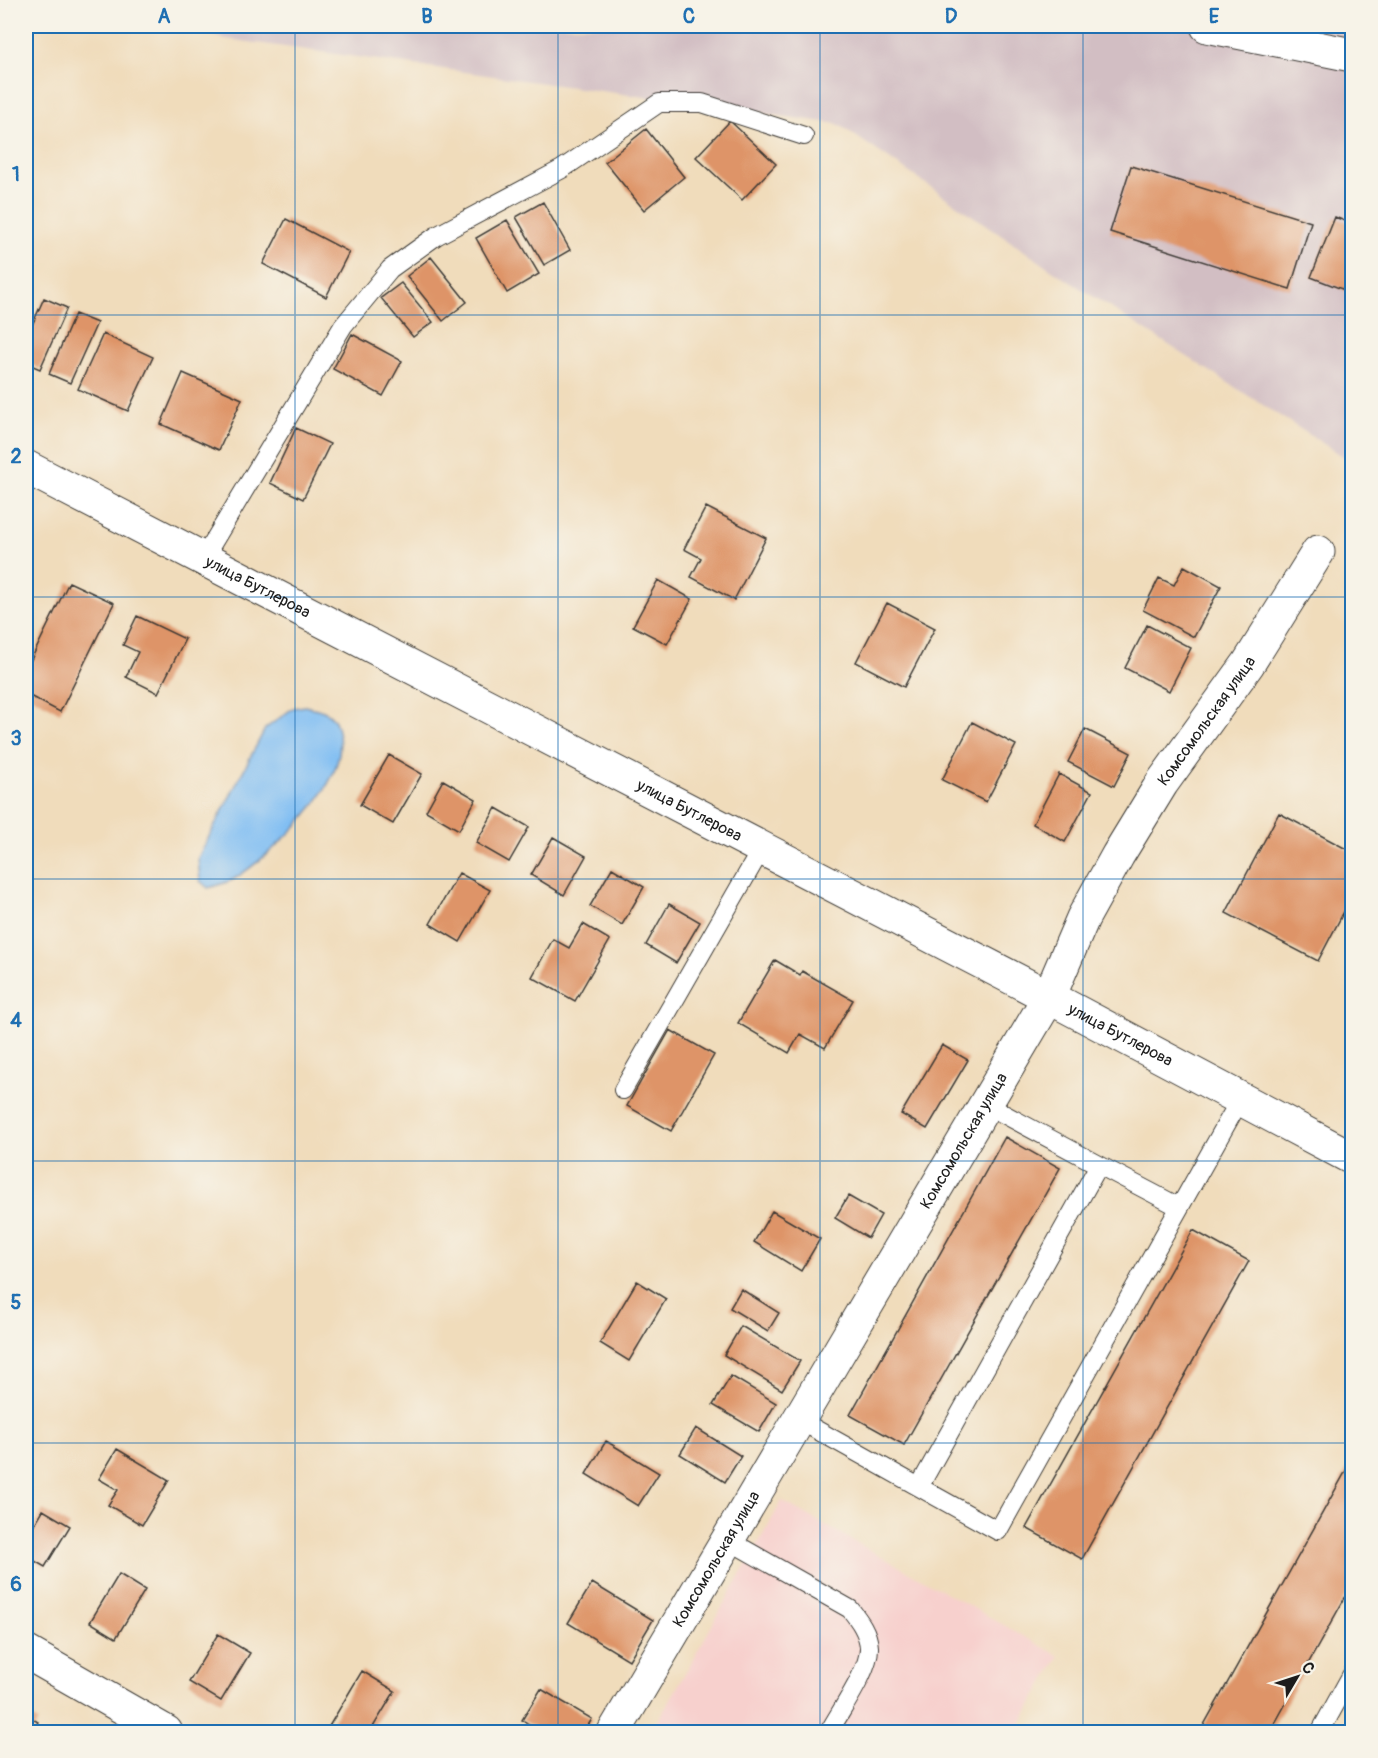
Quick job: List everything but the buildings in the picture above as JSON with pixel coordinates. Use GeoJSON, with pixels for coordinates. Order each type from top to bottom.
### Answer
{"type":"FeatureCollection","features":[{"type":"Feature","properties":{"kind":"street"},"geometry":{"type":"LineString","coordinates":[[1207,26],[1353,55]]}},
{"type":"Feature","properties":{"kind":"street","name":"улица Бутлерова"},"geometry":{"type":"LineString","coordinates":[[26,467],[1049,997],[1353,1158]]}},
{"type":"Feature","properties":{"kind":"street","name":"Комсомольская улица"},"geometry":{"type":"LineString","coordinates":[[615,1732],[1049,997],[1083,918],[1118,855],[1162,783],[1248,664],[1318,552]]}},
{"type":"Feature","properties":{"kind":"street"},"geometry":{"type":"LineString","coordinates":[[26,1652],[166,1732]]}},
{"type":"Feature","properties":{"kind":"lane"},"geometry":{"type":"LineString","coordinates":[[203,559],[343,326],[390,269],[436,236],[562,169],[659,103],[702,102],[804,136]]}},
{"type":"Feature","properties":{"kind":"lane"},"geometry":{"type":"LineString","coordinates":[[623,1090],[762,848]]}},
{"type":"Feature","properties":{"kind":"lane"},"geometry":{"type":"LineString","coordinates":[[800,1420],[998,1531],[1241,1098]]}},
{"type":"Feature","properties":{"kind":"lane"},"geometry":{"type":"LineString","coordinates":[[987,1105],[1179,1208]]}},
{"type":"Feature","properties":{"kind":"lane"},"geometry":{"type":"LineString","coordinates":[[919,1487],[1099,1165]]}},
{"type":"Feature","properties":{"kind":"lane"},"geometry":{"type":"LineString","coordinates":[[728,1540],[850,1609],[863,1624],[869,1647],[866,1664],[830,1732]]}},
{"type":"Feature","properties":{"kind":"lane"},"geometry":{"type":"LineString","coordinates":[[1320,1732],[1353,1674]]}},
{"type":"Feature","properties":{"kind":"shaded area"},"geometry":{"type":"Polygon","coordinates":[[[186,26],[1352,26],[1352,462],[1064,278],[838,124],[220,38],[186,26]]]}},
{"type":"Feature","properties":{"kind":"shaded area"},"geometry":{"type":"Polygon","coordinates":[[[782,1501],[1059,1656],[1016,1732],[652,1732],[782,1501]]]}},
{"type":"Feature","properties":{"kind":"water"},"geometry":{"type":"Polygon","coordinates":[[[305,706],[325,712],[336,723],[339,755],[332,776],[320,797],[287,836],[234,879],[208,888],[200,881],[198,858],[265,729],[293,708],[305,706]]]}}]}
